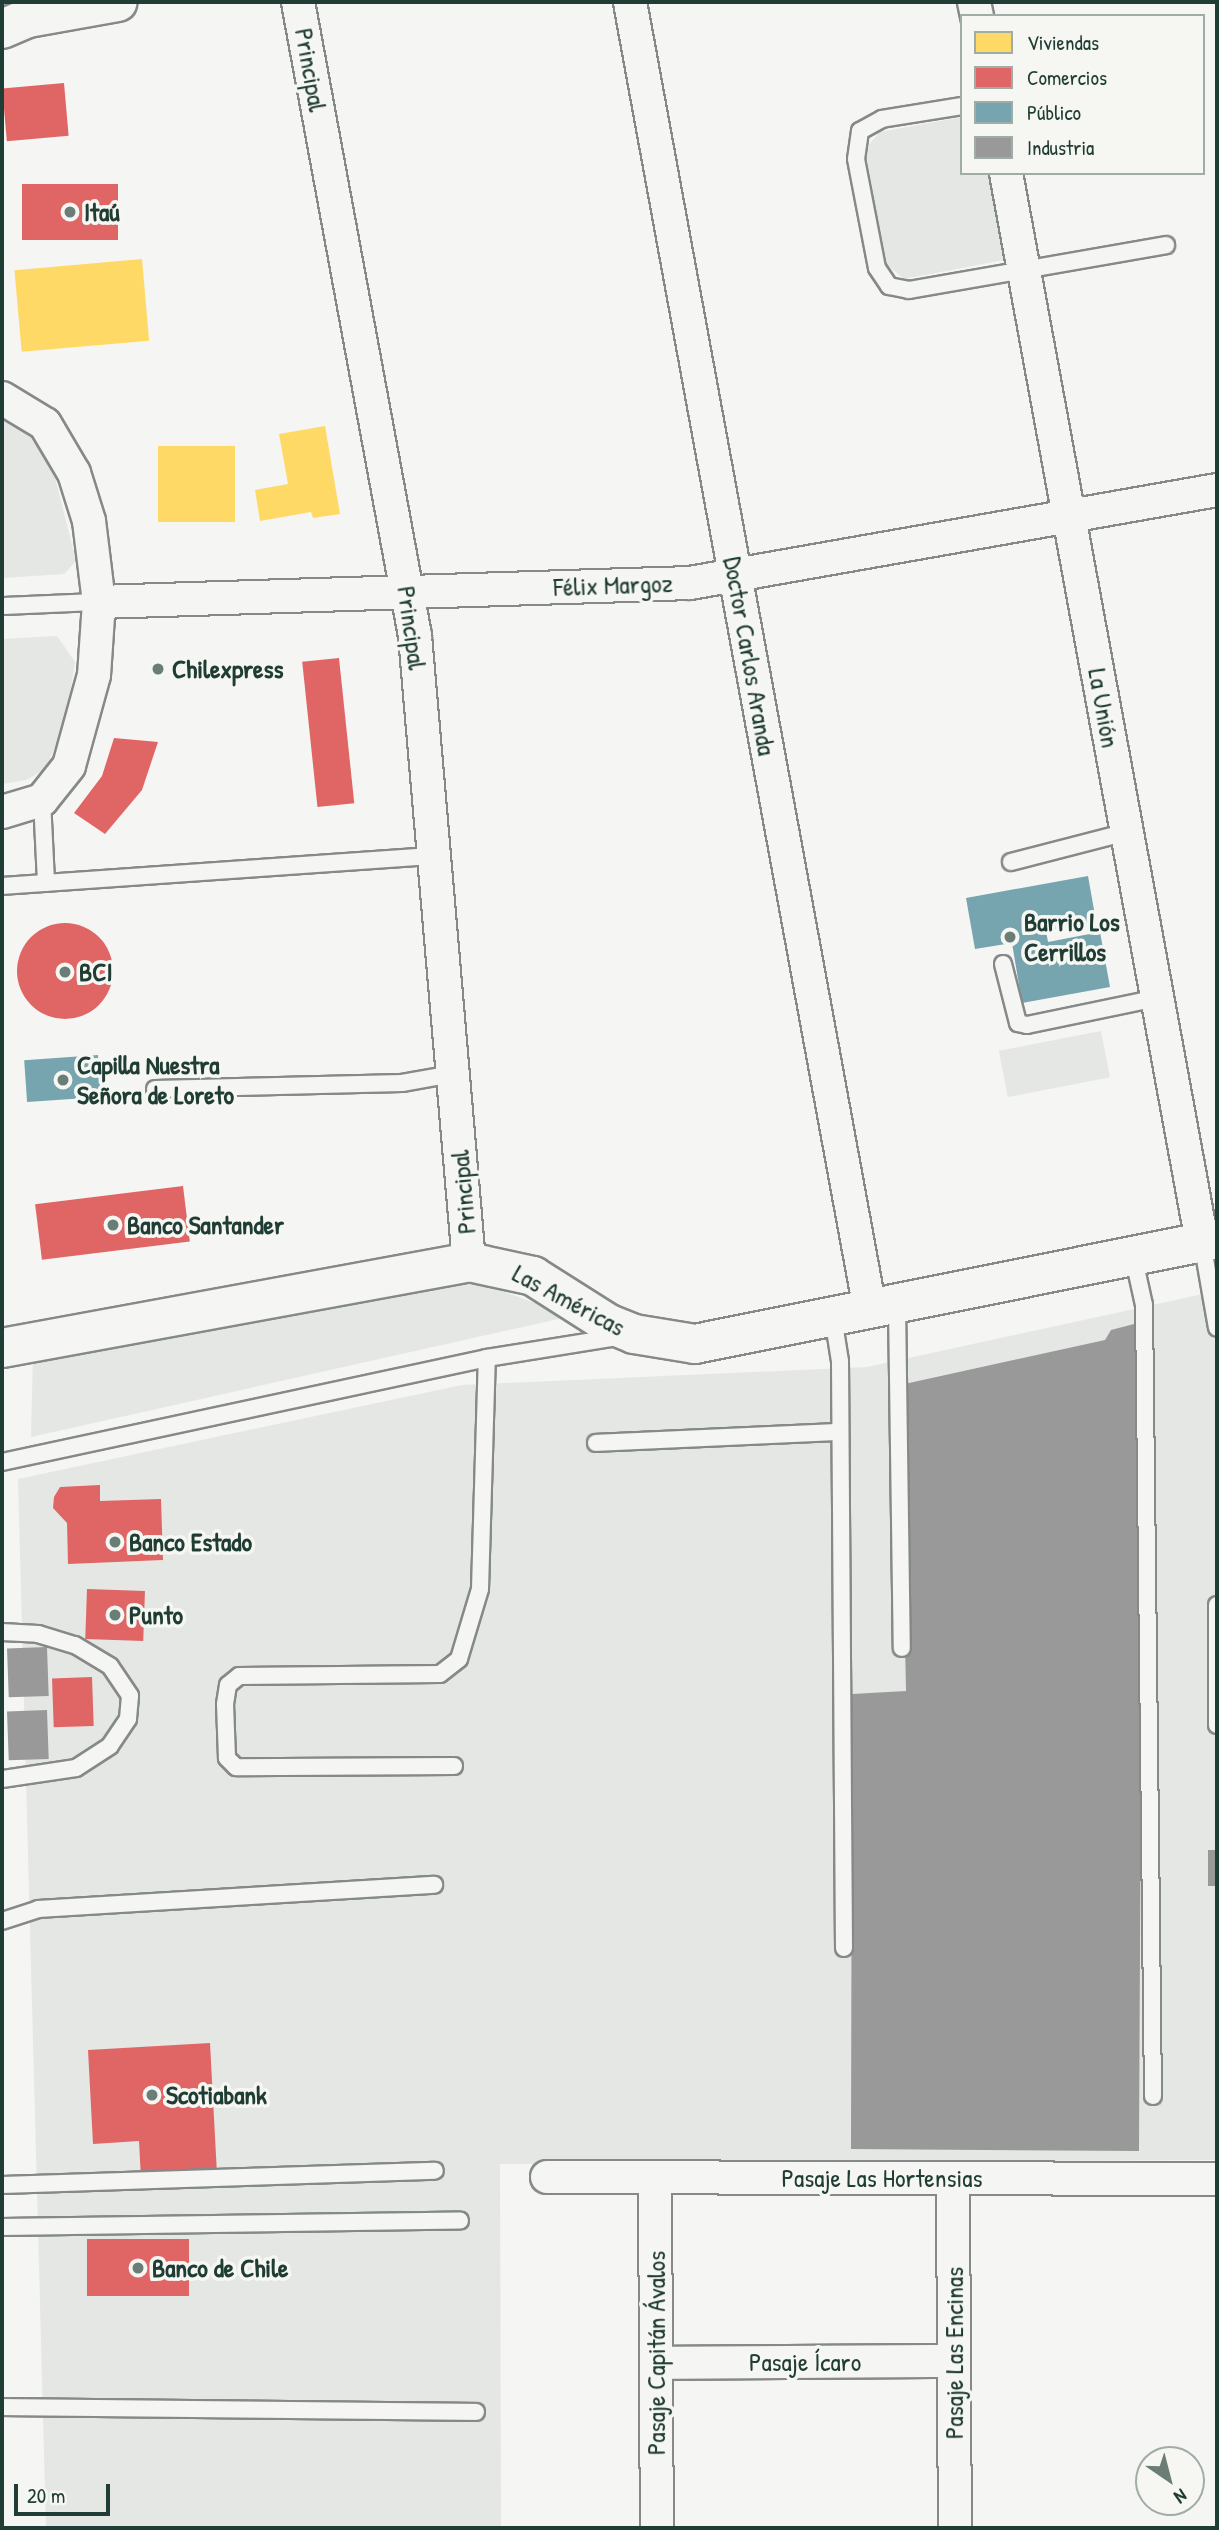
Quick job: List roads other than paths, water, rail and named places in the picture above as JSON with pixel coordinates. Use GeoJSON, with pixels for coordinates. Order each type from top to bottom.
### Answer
{"type":"FeatureCollection","features":[{"type":"Feature","properties":{"kind":"street","name":"Principal"},"geometry":{"type":"LineString","coordinates":[[298,2],[408,592],[435,856],[469,1262]]}},
{"type":"Feature","properties":{"kind":"street","name":"Doctor Carlos Aranda"},"geometry":{"type":"LineString","coordinates":[[630,2],[736,578],[884,1308]]}},
{"type":"Feature","properties":{"kind":"street"},"geometry":{"type":"LineString","coordinates":[[10,21],[103,3]]}},
{"type":"Feature","properties":{"kind":"street","name":"La Unión"},"geometry":{"type":"LineString","coordinates":[[1006,175],[1157,999],[1210,1241]]}},
{"type":"Feature","properties":{"kind":"street"},"geometry":{"type":"LineString","coordinates":[[2,398],[45,424],[74,473],[89,521],[99,602],[98,648],[83,725],[69,766],[41,800],[2,812]]}},
{"type":"Feature","properties":{"kind":"street","name":"Félix Margoz"},"geometry":{"type":"LineString","coordinates":[[99,602],[736,578],[1217,490]]}},
{"type":"Feature","properties":{"kind":"street","name":"Las Américas"},"geometry":{"type":"LineString","coordinates":[[2,1348],[469,1262],[492,1263],[533,1276],[607,1323],[634,1334],[695,1344],[1210,1241]]}},
{"type":"Feature","properties":{"kind":"street","name":"Pasaje Las Hortensias"},"geometry":{"type":"LineString","coordinates":[[547,2177],[1217,2179]]}},
{"type":"Feature","properties":{"kind":"street","name":"Pasaje Capitán Ávalos"},"geometry":{"type":"LineString","coordinates":[[655,2177],[657,2528]]}},
{"type":"Feature","properties":{"kind":"street","name":"Pasaje Las Encinas"},"geometry":{"type":"LineString","coordinates":[[953,2178],[956,2528]]}},
{"type":"Feature","properties":{"kind":"street","name":"Pasaje Ícaro"},"geometry":{"type":"LineString","coordinates":[[656,2363],[954,2361]]}},
{"type":"Feature","properties":{"kind":"lane"},"geometry":{"type":"LineString","coordinates":[[960,106],[882,119],[860,131],[856,159],[877,268],[889,286],[909,290],[1166,245]]}},
{"type":"Feature","properties":{"kind":"lane","name":"Félix Margoz"},"geometry":{"type":"LineString","coordinates":[[2,606],[99,602]]}},
{"type":"Feature","properties":{"kind":"lane"},"geometry":{"type":"LineString","coordinates":[[41,800],[46,883]]}},
{"type":"Feature","properties":{"kind":"lane"},"geometry":{"type":"LineString","coordinates":[[1011,862],[1127,832]]}},
{"type":"Feature","properties":{"kind":"lane"},"geometry":{"type":"LineString","coordinates":[[2,886],[435,856]]}},
{"type":"Feature","properties":{"kind":"lane"},"geometry":{"type":"LineString","coordinates":[[1003,964],[1018,1023],[1027,1025],[1157,999]]}},
{"type":"Feature","properties":{"kind":"lane"},"geometry":{"type":"LineString","coordinates":[[155,1089],[402,1083],[453,1074]]}},
{"type":"Feature","properties":{"kind":"lane"},"geometry":{"type":"LineString","coordinates":[[1210,1241],[1217,1328]]}},
{"type":"Feature","properties":{"kind":"lane"},"geometry":{"type":"LineString","coordinates":[[1133,1255],[1144,1305],[1153,2096]]}},
{"type":"Feature","properties":{"kind":"lane"},"geometry":{"type":"LineString","coordinates":[[884,1308],[902,1648]]}},
{"type":"Feature","properties":{"kind":"lane"},"geometry":{"type":"LineString","coordinates":[[833,1317],[840,1361],[844,1948]]}},
{"type":"Feature","properties":{"kind":"lane"},"geometry":{"type":"LineString","coordinates":[[2,1462],[487,1358],[634,1334]]}},
{"type":"Feature","properties":{"kind":"lane"},"geometry":{"type":"LineString","coordinates":[[454,1766],[236,1767],[227,1758],[225,1704],[228,1685],[239,1676],[440,1674],[459,1660],[480,1589],[487,1358]]}},
{"type":"Feature","properties":{"kind":"lane"},"geometry":{"type":"LineString","coordinates":[[596,1443],[841,1432]]}},
{"type":"Feature","properties":{"kind":"lane"},"geometry":{"type":"LineString","coordinates":[[1217,1605],[1217,1725]]}},
{"type":"Feature","properties":{"kind":"lane"},"geometry":{"type":"LineString","coordinates":[[2,1632],[38,1634],[75,1645],[110,1666],[130,1696],[128,1719],[110,1746],[76,1768],[2,1779]]}},
{"type":"Feature","properties":{"kind":"lane"},"geometry":{"type":"LineString","coordinates":[[2,1921],[37,1909],[434,1885]]}},
{"type":"Feature","properties":{"kind":"lane"},"geometry":{"type":"LineString","coordinates":[[2,2185],[435,2171]]}},
{"type":"Feature","properties":{"kind":"lane"},"geometry":{"type":"LineString","coordinates":[[2,2227],[460,2221]]}},
{"type":"Feature","properties":{"kind":"lane"},"geometry":{"type":"LineString","coordinates":[[2,2407],[476,2412]]}},
{"type":"Feature","properties":{"kind":"place","name":"Itaú"},"geometry":{"type":"Point","coordinates":[70,212]}},
{"type":"Feature","properties":{"kind":"place","name":"Chilexpress"},"geometry":{"type":"Point","coordinates":[158,669]}},
{"type":"Feature","properties":{"kind":"place","name":"Barrio Los Cerrillos"},"geometry":{"type":"Point","coordinates":[1010,937]}},
{"type":"Feature","properties":{"kind":"place","name":"BCI"},"geometry":{"type":"Point","coordinates":[65,972]}},
{"type":"Feature","properties":{"kind":"place","name":"Capilla Nuestra Señora de Loreto"},"geometry":{"type":"Point","coordinates":[63,1080]}},
{"type":"Feature","properties":{"kind":"place","name":"Banco Santander"},"geometry":{"type":"Point","coordinates":[113,1225]}},
{"type":"Feature","properties":{"kind":"place","name":"Banco Estado"},"geometry":{"type":"Point","coordinates":[115,1542]}},
{"type":"Feature","properties":{"kind":"place","name":"Punto"},"geometry":{"type":"Point","coordinates":[115,1615]}},
{"type":"Feature","properties":{"kind":"place","name":"Scotiabank"},"geometry":{"type":"Point","coordinates":[152,2095]}},
{"type":"Feature","properties":{"kind":"place","name":"Banco de Chile"},"geometry":{"type":"Point","coordinates":[138,2268]}}]}
